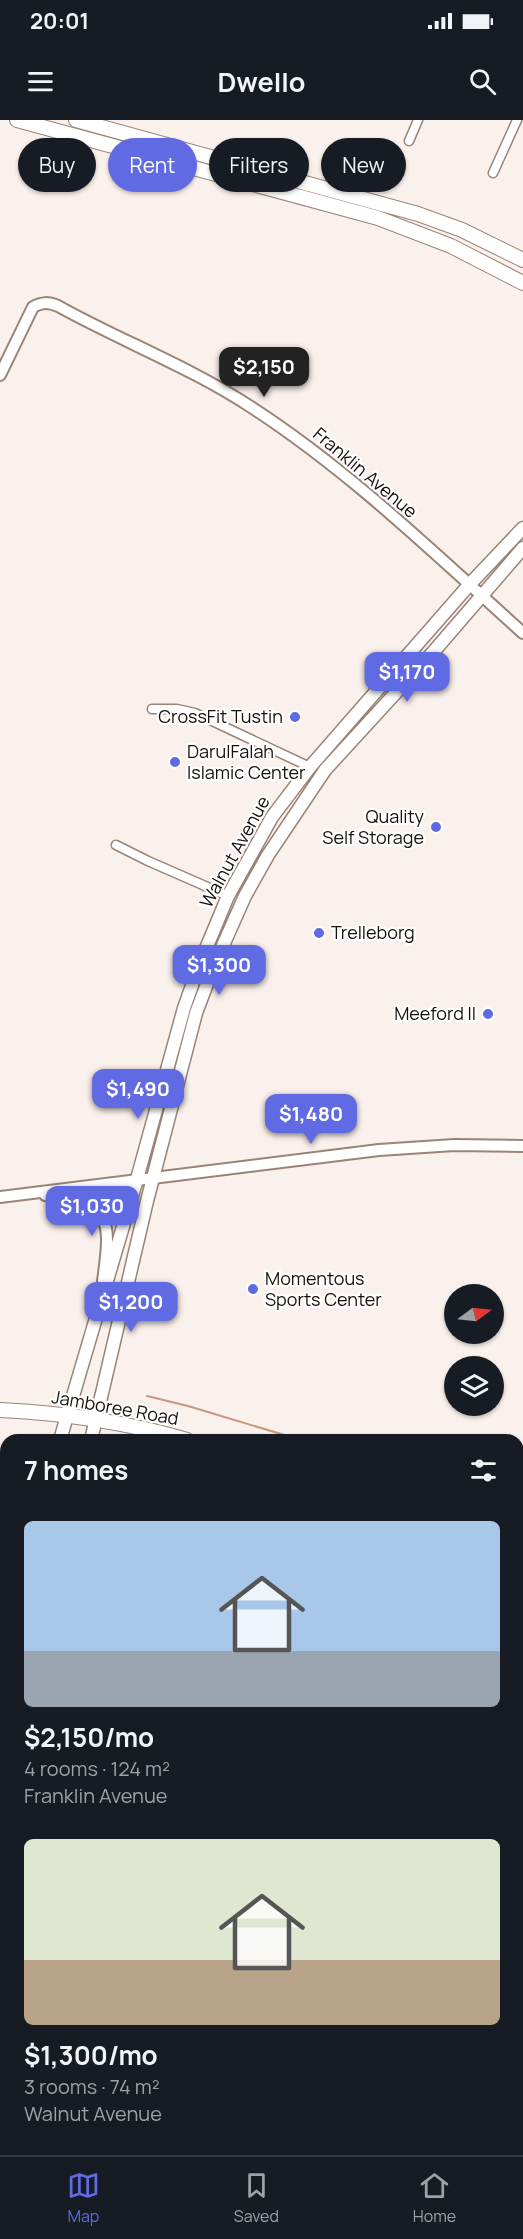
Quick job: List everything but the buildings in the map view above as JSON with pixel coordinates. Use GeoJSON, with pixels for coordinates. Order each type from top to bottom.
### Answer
{"type":"FeatureCollection","features":[{"type":"Feature","properties":{"kind":"main road"},"geometry":{"type":"LineString","coordinates":[[17,120],[378,218],[451,246],[523,283]]}},
{"type":"Feature","properties":{"kind":"main road"},"geometry":{"type":"LineString","coordinates":[[76,120],[418,214],[462,230],[523,260]]}},
{"type":"Feature","properties":{"kind":"main road","name":"Walnut Avenue"},"geometry":{"type":"LineString","coordinates":[[62,1434],[99,1313],[184,1008],[228,896],[272,818],[310,767],[469,585],[523,528]]}},
{"type":"Feature","properties":{"kind":"main road","name":"Walnut Avenue"},"geometry":{"type":"LineString","coordinates":[[93,1434],[154,1177],[196,1013],[245,896],[265,860],[325,770],[523,548]]}},
{"type":"Feature","properties":{"kind":"main road","name":"Jamboree Road"},"geometry":{"type":"LineString","coordinates":[[0,1410],[96,1419],[161,1434]]}},
{"type":"Feature","properties":{"kind":"street"},"geometry":{"type":"LineString","coordinates":[[409,141],[418,120]]}},
{"type":"Feature","properties":{"kind":"street"},"geometry":{"type":"LineString","coordinates":[[493,173],[517,120]]}},
{"type":"Feature","properties":{"kind":"street","name":"Franklin Avenue"},"geometry":{"type":"LineString","coordinates":[[0,375],[33,307],[48,302],[58,306],[195,374],[250,406],[315,451],[377,502],[523,633]]}},
{"type":"Feature","properties":{"kind":"street"},"geometry":{"type":"LineString","coordinates":[[152,709],[195,713],[310,767]]}},
{"type":"Feature","properties":{"kind":"street"},"geometry":{"type":"LineString","coordinates":[[116,845],[228,896]]}},
{"type":"Feature","properties":{"kind":"street"},"geometry":{"type":"LineString","coordinates":[[0,1197],[379,1150],[454,1145],[523,1146]]}},
{"type":"Feature","properties":{"kind":"street"},"geometry":{"type":"LineString","coordinates":[[36,1193],[77,1201],[95,1208],[101,1214],[107,1237],[99,1313]]}},
{"type":"Feature","properties":{"kind":"waterway"},"geometry":{"type":"LineString","coordinates":[[147,1396],[281,1434]]}},
{"type":"Feature","properties":{"kind":"place","name":"CrossFit Tustin"},"geometry":{"type":"Point","coordinates":[295,717]}},
{"type":"Feature","properties":{"kind":"place","name":"DarulFalah Islamic Center"},"geometry":{"type":"Point","coordinates":[175,762]}},
{"type":"Feature","properties":{"kind":"place","name":"Quality Self Storage"},"geometry":{"type":"Point","coordinates":[436,827]}},
{"type":"Feature","properties":{"kind":"place","name":"Trelleborg"},"geometry":{"type":"Point","coordinates":[319,933]}},
{"type":"Feature","properties":{"kind":"place","name":"Meeford II"},"geometry":{"type":"Point","coordinates":[488,1014]}},
{"type":"Feature","properties":{"kind":"place","name":"Momentous Sports Center"},"geometry":{"type":"Point","coordinates":[253,1289]}}]}
